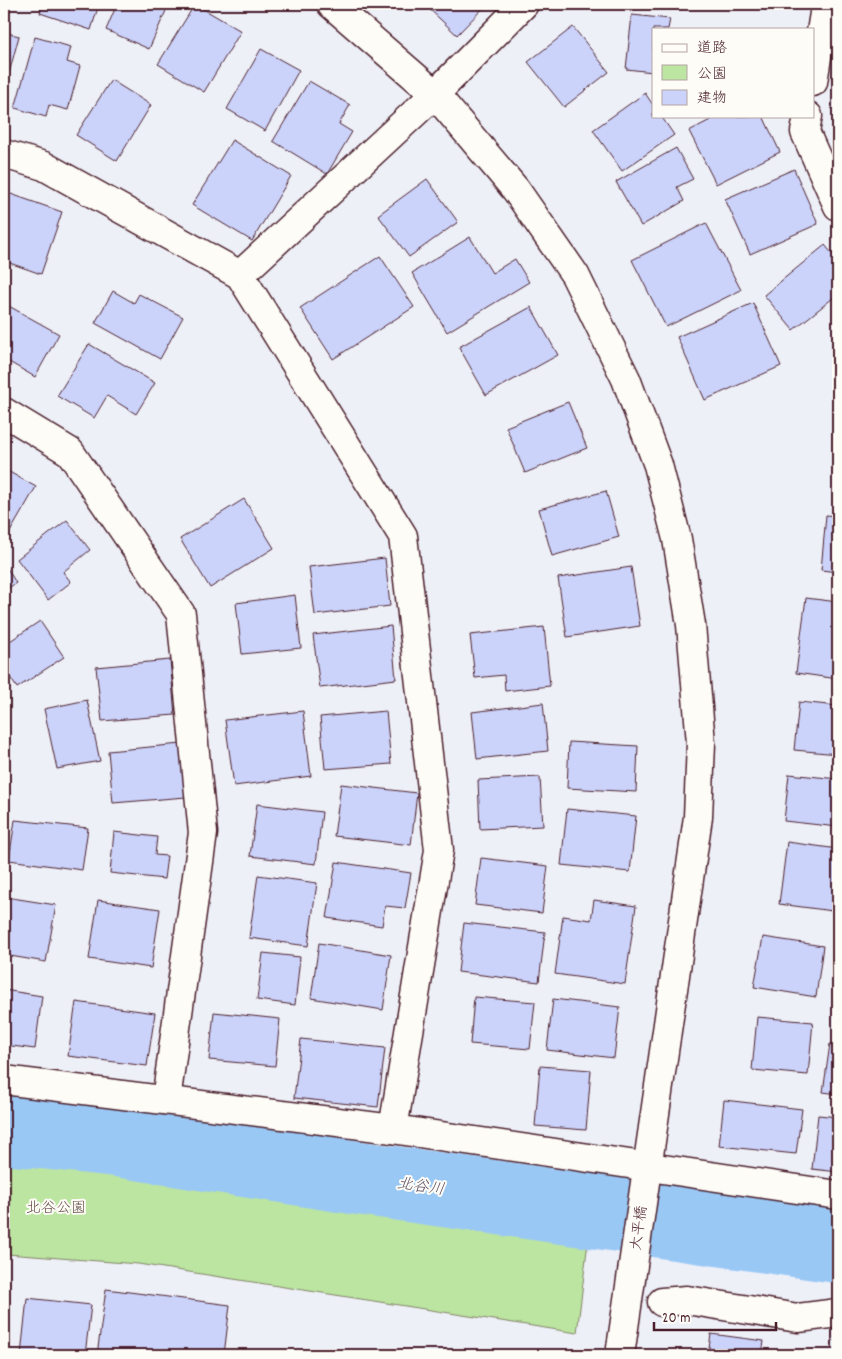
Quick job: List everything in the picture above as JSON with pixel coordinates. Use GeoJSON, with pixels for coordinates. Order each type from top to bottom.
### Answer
{"type":"FeatureCollection","features":[{"type":"Feature","properties":{"kind":"street","name":"大平橋"},"geometry":{"type":"LineString","coordinates":[[331,4],[435,94],[516,190],[575,276],[629,387],[658,465],[677,539],[691,625],[701,743],[698,817],[620,1355]]}},
{"type":"Feature","properties":{"kind":"street"},"geometry":{"type":"LineString","coordinates":[[240,275],[435,94],[524,4]]}},
{"type":"Feature","properties":{"kind":"street"},"geometry":{"type":"LineString","coordinates":[[814,74],[822,6]]}},
{"type":"Feature","properties":{"kind":"street"},"geometry":{"type":"LineString","coordinates":[[808,118],[805,132],[838,206]]}},
{"type":"Feature","properties":{"kind":"street"},"geometry":{"type":"LineString","coordinates":[[4,154],[44,166],[240,275],[403,536],[438,850],[393,1129]]}},
{"type":"Feature","properties":{"kind":"street"},"geometry":{"type":"LineString","coordinates":[[4,412],[70,452],[181,614],[204,833],[166,1100]]}},
{"type":"Feature","properties":{"kind":"street"},"geometry":{"type":"LineString","coordinates":[[4,1080],[393,1129],[645,1177],[838,1195]]}},
{"type":"Feature","properties":{"kind":"street"},"geometry":{"type":"LineString","coordinates":[[662,1302],[687,1300],[798,1318],[838,1314]]}},
{"type":"Feature","properties":{"kind":"green space","name":"北谷公園"},"geometry":{"type":"Polygon","coordinates":[[[4,1146],[148,1171],[369,1198],[589,1233],[577,1333],[138,1264],[7,1254],[4,1258],[4,1146]]]}},
{"type":"Feature","properties":{"kind":"building"},"geometry":{"type":"Polygon","coordinates":[[[42,4],[99,4],[91,30],[40,13],[42,4]]]}},
{"type":"Feature","properties":{"kind":"building"},"geometry":{"type":"Polygon","coordinates":[[[117,4],[169,4],[149,49],[106,30],[117,4]]]}},
{"type":"Feature","properties":{"kind":"building"},"geometry":{"type":"Polygon","coordinates":[[[195,4],[241,31],[204,92],[158,64],[195,4]]]}},
{"type":"Feature","properties":{"kind":"building"},"geometry":{"type":"Polygon","coordinates":[[[424,4],[487,4],[457,35],[424,4]]]}},
{"type":"Feature","properties":{"kind":"building"},"geometry":{"type":"Polygon","coordinates":[[[632,15],[670,19],[668,28],[652,28],[652,72],[626,69],[632,15]]]}},
{"type":"Feature","properties":{"kind":"building"},"geometry":{"type":"Polygon","coordinates":[[[573,27],[609,72],[564,107],[528,62],[573,27]]]}},
{"type":"Feature","properties":{"kind":"building"},"geometry":{"type":"Polygon","coordinates":[[[4,32],[19,36],[4,92],[4,32]]]}},
{"type":"Feature","properties":{"kind":"building"},"geometry":{"type":"Polygon","coordinates":[[[35,37],[71,47],[67,62],[80,66],[68,110],[49,105],[46,117],[15,108],[35,37]]]}},
{"type":"Feature","properties":{"kind":"building"},"geometry":{"type":"Polygon","coordinates":[[[261,49],[299,70],[265,131],[227,109],[261,49]]]}},
{"type":"Feature","properties":{"kind":"building"},"geometry":{"type":"Polygon","coordinates":[[[111,80],[151,105],[117,161],[76,135],[111,80]]]}},
{"type":"Feature","properties":{"kind":"building"},"geometry":{"type":"Polygon","coordinates":[[[309,81],[350,105],[339,124],[352,132],[327,174],[273,141],[309,81]]]}},
{"type":"Feature","properties":{"kind":"building"},"geometry":{"type":"Polygon","coordinates":[[[645,93],[652,104],[652,118],[662,118],[674,135],[622,171],[593,130],[645,93]]]}},
{"type":"Feature","properties":{"kind":"building"},"geometry":{"type":"Polygon","coordinates":[[[714,118],[764,118],[780,152],[716,184],[689,131],[714,118]]]}},
{"type":"Feature","properties":{"kind":"building"},"geometry":{"type":"Polygon","coordinates":[[[232,140],[291,176],[252,241],[192,205],[232,140]]]}},
{"type":"Feature","properties":{"kind":"building"},"geometry":{"type":"Polygon","coordinates":[[[676,148],[693,179],[677,187],[684,201],[641,226],[616,182],[676,148]]]}},
{"type":"Feature","properties":{"kind":"building"},"geometry":{"type":"Polygon","coordinates":[[[794,169],[818,224],[750,254],[725,199],[794,169]]]}},
{"type":"Feature","properties":{"kind":"building"},"geometry":{"type":"Polygon","coordinates":[[[427,179],[458,222],[409,257],[378,215],[427,179]]]}},
{"type":"Feature","properties":{"kind":"building"},"geometry":{"type":"Polygon","coordinates":[[[8,193],[62,212],[41,274],[4,261],[4,204],[8,193]]]}},
{"type":"Feature","properties":{"kind":"building"},"geometry":{"type":"Polygon","coordinates":[[[706,223],[741,290],[666,327],[632,260],[706,223]]]}},
{"type":"Feature","properties":{"kind":"building"},"geometry":{"type":"Polygon","coordinates":[[[470,237],[492,273],[515,259],[529,282],[447,332],[412,273],[470,237]]]}},
{"type":"Feature","properties":{"kind":"building"},"geometry":{"type":"Polygon","coordinates":[[[825,245],[838,261],[838,294],[793,330],[764,295],[825,245]]]}},
{"type":"Feature","properties":{"kind":"building"},"geometry":{"type":"Polygon","coordinates":[[[380,256],[414,307],[333,359],[300,308],[380,256]]]}},
{"type":"Feature","properties":{"kind":"building"},"geometry":{"type":"Polygon","coordinates":[[[113,291],[134,303],[139,294],[183,317],[160,359],[95,323],[113,291]]]}},
{"type":"Feature","properties":{"kind":"building"},"geometry":{"type":"Polygon","coordinates":[[[753,303],[781,366],[705,400],[677,337],[753,303]]]}},
{"type":"Feature","properties":{"kind":"building"},"geometry":{"type":"Polygon","coordinates":[[[7,305],[59,334],[35,377],[4,359],[4,310],[7,305]]]}},
{"type":"Feature","properties":{"kind":"building"},"geometry":{"type":"Polygon","coordinates":[[[531,307],[558,355],[486,395],[459,347],[531,307]]]}},
{"type":"Feature","properties":{"kind":"building"},"geometry":{"type":"Polygon","coordinates":[[[89,344],[155,383],[136,414],[107,396],[94,418],[57,396],[89,344]]]}},
{"type":"Feature","properties":{"kind":"building"},"geometry":{"type":"Polygon","coordinates":[[[838,349],[838,395],[832,394],[838,349]]]}},
{"type":"Feature","properties":{"kind":"building"},"geometry":{"type":"Polygon","coordinates":[[[568,402],[587,448],[525,473],[506,427],[568,402]]]}},
{"type":"Feature","properties":{"kind":"building"},"geometry":{"type":"Polygon","coordinates":[[[4,469],[36,487],[6,539],[4,537],[4,469]]]}},
{"type":"Feature","properties":{"kind":"building"},"geometry":{"type":"Polygon","coordinates":[[[606,491],[619,537],[552,556],[539,509],[606,491]]]}},
{"type":"Feature","properties":{"kind":"building"},"geometry":{"type":"Polygon","coordinates":[[[244,499],[274,548],[210,588],[180,539],[244,499]]]}},
{"type":"Feature","properties":{"kind":"building"},"geometry":{"type":"Polygon","coordinates":[[[826,515],[838,516],[838,572],[821,570],[826,515]]]}},
{"type":"Feature","properties":{"kind":"building"},"geometry":{"type":"Polygon","coordinates":[[[67,520],[90,550],[63,572],[71,582],[48,600],[17,559],[67,520]]]}},
{"type":"Feature","properties":{"kind":"building"},"geometry":{"type":"Polygon","coordinates":[[[385,558],[390,606],[315,615],[309,567],[385,558]]]}},
{"type":"Feature","properties":{"kind":"building"},"geometry":{"type":"Polygon","coordinates":[[[4,563],[16,583],[4,591],[4,563]]]}},
{"type":"Feature","properties":{"kind":"building"},"geometry":{"type":"Polygon","coordinates":[[[631,567],[640,626],[567,637],[558,578],[631,567]]]}},
{"type":"Feature","properties":{"kind":"building"},"geometry":{"type":"Polygon","coordinates":[[[295,595],[301,648],[242,654],[236,603],[295,595]]]}},
{"type":"Feature","properties":{"kind":"building"},"geometry":{"type":"Polygon","coordinates":[[[806,598],[838,602],[838,679],[796,673],[806,598]]]}},
{"type":"Feature","properties":{"kind":"building"},"geometry":{"type":"Polygon","coordinates":[[[40,621],[64,657],[17,688],[4,668],[4,645],[40,621]]]}},
{"type":"Feature","properties":{"kind":"building"},"geometry":{"type":"Polygon","coordinates":[[[391,626],[396,679],[320,688],[313,635],[391,626]]]}},
{"type":"Feature","properties":{"kind":"building"},"geometry":{"type":"Polygon","coordinates":[[[544,627],[550,686],[505,691],[504,675],[475,678],[470,635],[544,627]]]}},
{"type":"Feature","properties":{"kind":"building"},"geometry":{"type":"Polygon","coordinates":[[[170,660],[175,715],[102,721],[96,667],[170,660]]]}},
{"type":"Feature","properties":{"kind":"building"},"geometry":{"type":"Polygon","coordinates":[[[87,700],[100,761],[57,769],[44,709],[87,700]]]}},
{"type":"Feature","properties":{"kind":"building"},"geometry":{"type":"Polygon","coordinates":[[[799,702],[838,706],[838,754],[794,750],[799,702]]]}},
{"type":"Feature","properties":{"kind":"building"},"geometry":{"type":"Polygon","coordinates":[[[543,703],[548,751],[477,759],[472,712],[543,703]]]}},
{"type":"Feature","properties":{"kind":"building"},"geometry":{"type":"Polygon","coordinates":[[[303,711],[311,776],[234,786],[225,720],[303,711]]]}},
{"type":"Feature","properties":{"kind":"building"},"geometry":{"type":"Polygon","coordinates":[[[386,711],[391,764],[325,769],[320,717],[386,711]]]}},
{"type":"Feature","properties":{"kind":"building"},"geometry":{"type":"Polygon","coordinates":[[[569,742],[638,746],[636,792],[567,788],[569,742]]]}},
{"type":"Feature","properties":{"kind":"building"},"geometry":{"type":"Polygon","coordinates":[[[181,744],[186,797],[113,803],[108,751],[181,744]]]}},
{"type":"Feature","properties":{"kind":"building"},"geometry":{"type":"Polygon","coordinates":[[[789,774],[838,779],[838,827],[784,821],[789,774]]]}},
{"type":"Feature","properties":{"kind":"building"},"geometry":{"type":"Polygon","coordinates":[[[540,777],[543,826],[480,829],[478,780],[540,777]]]}},
{"type":"Feature","properties":{"kind":"building"},"geometry":{"type":"Polygon","coordinates":[[[341,784],[417,793],[411,845],[334,836],[341,784]]]}},
{"type":"Feature","properties":{"kind":"building"},"geometry":{"type":"Polygon","coordinates":[[[257,804],[322,812],[316,864],[250,856],[257,804]]]}},
{"type":"Feature","properties":{"kind":"building"},"geometry":{"type":"Polygon","coordinates":[[[567,809],[636,816],[630,872],[561,865],[567,809]]]}},
{"type":"Feature","properties":{"kind":"building"},"geometry":{"type":"Polygon","coordinates":[[[15,820],[88,828],[82,870],[9,860],[15,820]]]}},
{"type":"Feature","properties":{"kind":"building"},"geometry":{"type":"Polygon","coordinates":[[[114,832],[157,837],[155,855],[167,856],[164,879],[110,873],[114,832]]]}},
{"type":"Feature","properties":{"kind":"building"},"geometry":{"type":"Polygon","coordinates":[[[787,842],[838,849],[838,869],[833,911],[779,904],[787,842]]]}},
{"type":"Feature","properties":{"kind":"building"},"geometry":{"type":"Polygon","coordinates":[[[481,858],[548,866],[542,913],[475,905],[481,858]]]}},
{"type":"Feature","properties":{"kind":"building"},"geometry":{"type":"Polygon","coordinates":[[[336,862],[411,873],[405,908],[385,906],[382,926],[327,918],[336,862]]]}},
{"type":"Feature","properties":{"kind":"building"},"geometry":{"type":"Polygon","coordinates":[[[258,875],[317,883],[308,946],[249,938],[258,875]]]}},
{"type":"Feature","properties":{"kind":"building"},"geometry":{"type":"Polygon","coordinates":[[[6,897],[56,905],[46,962],[4,955],[4,911],[6,897]]]}},
{"type":"Feature","properties":{"kind":"building"},"geometry":{"type":"Polygon","coordinates":[[[98,900],[160,909],[151,968],[89,959],[98,900]]]}},
{"type":"Feature","properties":{"kind":"building"},"geometry":{"type":"Polygon","coordinates":[[[594,900],[636,906],[625,984],[555,974],[563,916],[591,920],[594,900]]]}},
{"type":"Feature","properties":{"kind":"building"},"geometry":{"type":"Polygon","coordinates":[[[464,923],[545,932],[539,982],[458,972],[464,923]]]}},
{"type":"Feature","properties":{"kind":"building"},"geometry":{"type":"Polygon","coordinates":[[[763,937],[823,946],[816,997],[754,987],[763,937]]]}},
{"type":"Feature","properties":{"kind":"building"},"geometry":{"type":"Polygon","coordinates":[[[319,943],[391,955],[383,1010],[311,998],[319,943]]]}},
{"type":"Feature","properties":{"kind":"building"},"geometry":{"type":"Polygon","coordinates":[[[263,953],[300,957],[295,1005],[257,1000],[263,953]]]}},
{"type":"Feature","properties":{"kind":"building"},"geometry":{"type":"Polygon","coordinates":[[[4,990],[42,996],[35,1049],[4,1045],[4,990]]]}},
{"type":"Feature","properties":{"kind":"building"},"geometry":{"type":"Polygon","coordinates":[[[474,997],[535,1002],[530,1049],[470,1044],[474,997]]]}},
{"type":"Feature","properties":{"kind":"building"},"geometry":{"type":"Polygon","coordinates":[[[553,999],[620,1007],[614,1058],[547,1050],[553,999]]]}},
{"type":"Feature","properties":{"kind":"building"},"geometry":{"type":"Polygon","coordinates":[[[76,1002],[155,1013],[147,1066],[68,1056],[76,1002]]]}},
{"type":"Feature","properties":{"kind":"building"},"geometry":{"type":"Polygon","coordinates":[[[214,1012],[280,1019],[275,1066],[209,1060],[214,1012]]]}},
{"type":"Feature","properties":{"kind":"building"},"geometry":{"type":"Polygon","coordinates":[[[757,1017],[813,1022],[808,1075],[752,1070],[757,1017]]]}},
{"type":"Feature","properties":{"kind":"building"},"geometry":{"type":"Polygon","coordinates":[[[301,1039],[385,1048],[378,1107],[294,1098],[301,1039]]]}},
{"type":"Feature","properties":{"kind":"building"},"geometry":{"type":"Polygon","coordinates":[[[830,1044],[838,1045],[838,1094],[823,1092],[830,1044]]]}},
{"type":"Feature","properties":{"kind":"building"},"geometry":{"type":"Polygon","coordinates":[[[540,1066],[591,1070],[586,1130],[535,1126],[540,1066]]]}},
{"type":"Feature","properties":{"kind":"building"},"geometry":{"type":"Polygon","coordinates":[[[724,1100],[802,1109],[796,1154],[719,1146],[724,1100]]]}},
{"type":"Feature","properties":{"kind":"building"},"geometry":{"type":"Polygon","coordinates":[[[818,1115],[838,1117],[838,1172],[812,1169],[818,1115]]]}},
{"type":"Feature","properties":{"kind":"building"},"geometry":{"type":"Polygon","coordinates":[[[106,1289],[230,1305],[224,1355],[97,1355],[106,1289]]]}},
{"type":"Feature","properties":{"kind":"building"},"geometry":{"type":"Polygon","coordinates":[[[27,1298],[91,1305],[85,1355],[21,1355],[27,1298]]]}},
{"type":"Feature","properties":{"kind":"building"},"geometry":{"type":"Polygon","coordinates":[[[711,1334],[764,1341],[762,1355],[708,1355],[711,1334]]]}},
{"type":"Feature","properties":{"kind":"waterway","name":"北谷川"},"geometry":{"type":"LineString","coordinates":[[4,1128],[117,1140],[352,1177],[838,1246]]}}]}
